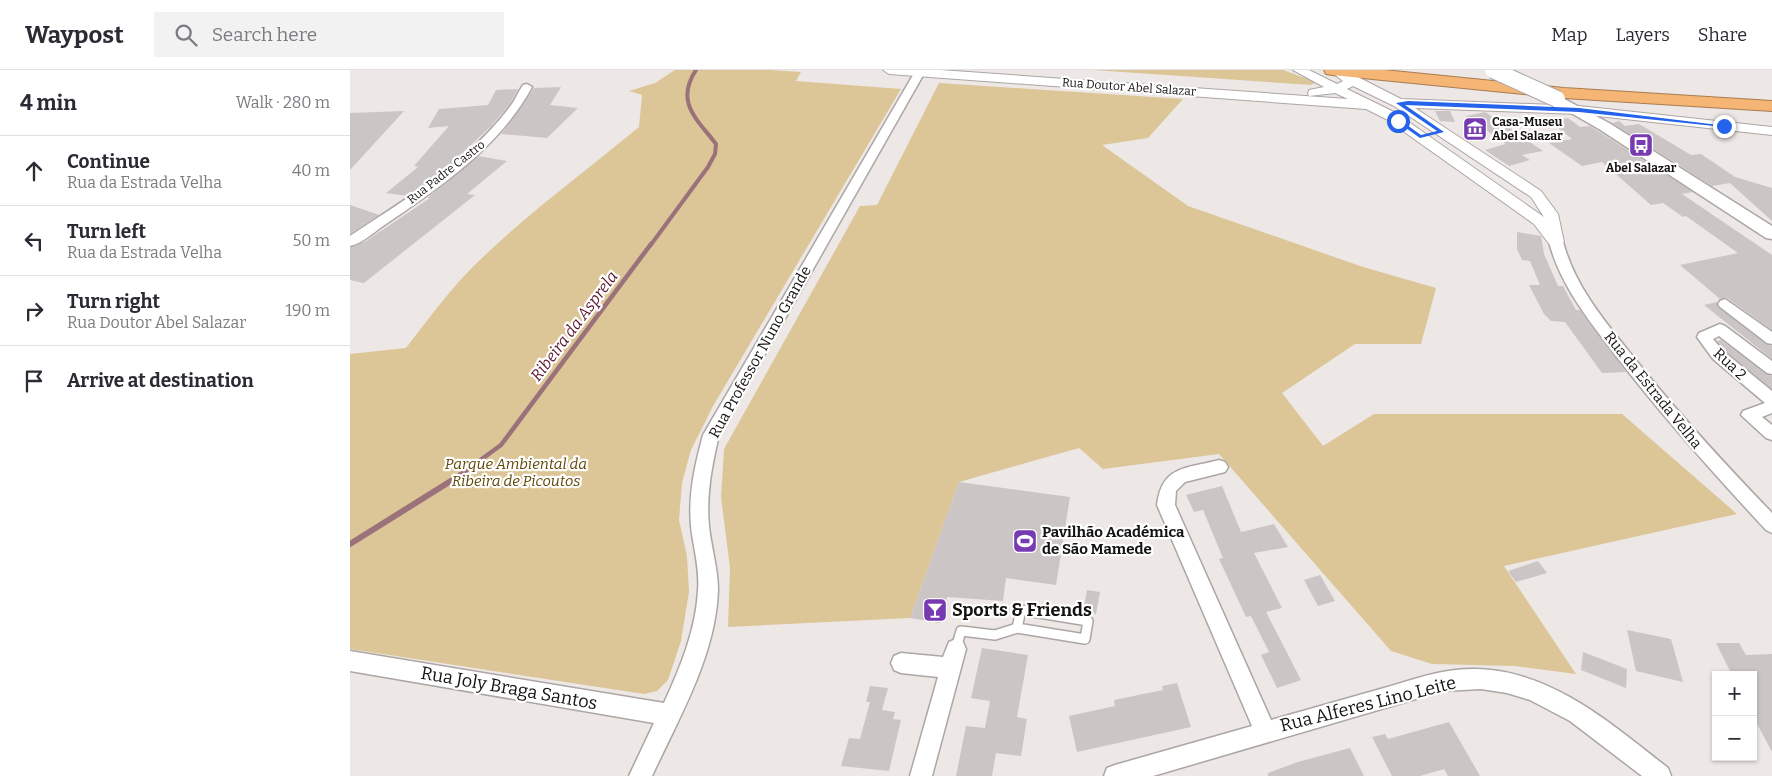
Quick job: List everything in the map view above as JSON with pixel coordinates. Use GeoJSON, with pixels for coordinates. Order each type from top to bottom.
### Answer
{"type":"FeatureCollection","features":[{"type":"Feature","properties":{"kind":"highway"},"geometry":{"type":"LineString","coordinates":[[1480,70],[1772,90]]}},
{"type":"Feature","properties":{"kind":"highway"},"geometry":{"type":"LineString","coordinates":[[1338,80],[1772,106]]}},
{"type":"Feature","properties":{"kind":"main road"},"geometry":{"type":"LineString","coordinates":[[1493,70],[1579,110],[1772,234]]}},
{"type":"Feature","properties":{"kind":"street","name":"Rua Doutor Abel Salazar"},"geometry":{"type":"LineString","coordinates":[[889,70],[1370,105]]}},
{"type":"Feature","properties":{"kind":"street","name":"Rua Doutor Abel Salazar"},"geometry":{"type":"LineString","coordinates":[[980,70],[1310,93],[1338,80]]}},
{"type":"Feature","properties":{"kind":"street","name":"Rua da Estrada Velha"},"geometry":{"type":"LineString","coordinates":[[1299,70],[1371,89],[1399,103],[1536,194],[1548,207],[1556,222],[1556,242],[1566,274],[1593,316],[1666,410],[1772,525]]}},
{"type":"Feature","properties":{"kind":"street","name":"Rua Professor Nuno Grande"},"geometry":{"type":"LineString","coordinates":[[640,776],[688,672],[699,637],[708,592],[707,566],[700,527],[699,482],[711,435],[921,71]]}},
{"type":"Feature","properties":{"kind":"street","name":"Rua da Estrada Velha"},"geometry":{"type":"LineString","coordinates":[[1338,80],[1370,105],[1420,137],[1540,221],[1556,242]]}},
{"type":"Feature","properties":{"kind":"street","name":"Rua Padre Castro"},"geometry":{"type":"LineString","coordinates":[[350,242],[401,207],[485,141],[509,117],[527,86]]}},
{"type":"Feature","properties":{"kind":"street"},"geometry":{"type":"LineString","coordinates":[[1399,103],[1579,110],[1772,131]]}},
{"type":"Feature","properties":{"kind":"street"},"geometry":{"type":"LineString","coordinates":[[1420,137],[1441,132]]}},
{"type":"Feature","properties":{"kind":"street"},"geometry":{"type":"LineString","coordinates":[[1725,304],[1772,339]]}},
{"type":"Feature","properties":{"kind":"street","name":"Rua 2"},"geometry":{"type":"LineString","coordinates":[[1772,369],[1720,329],[1704,337],[1718,355],[1772,400]]}},
{"type":"Feature","properties":{"kind":"street"},"geometry":{"type":"LineString","coordinates":[[1772,406],[1749,415],[1772,434]]}},
{"type":"Feature","properties":{"kind":"street"},"geometry":{"type":"LineString","coordinates":[[1218,467],[1180,477],[1168,488],[1166,505],[1265,731]]}},
{"type":"Feature","properties":{"kind":"street"},"geometry":{"type":"LineString","coordinates":[[901,662],[953,659],[921,776]]}},
{"type":"Feature","properties":{"kind":"street","name":"Rua Joly Braga Santos"},"geometry":{"type":"LineString","coordinates":[[350,662],[669,715]]}},
{"type":"Feature","properties":{"kind":"street","name":"Rua Alferes Lino Leite"},"geometry":{"type":"LineString","coordinates":[[1115,776],[1265,731],[1442,682],[1480,679],[1516,684],[1553,698],[1582,714],[1660,776]]}},
{"type":"Feature","properties":{"kind":"lane"},"geometry":{"type":"LineString","coordinates":[[953,659],[961,631],[995,635],[1017,628],[1085,638],[1088,621],[1022,610],[1017,628]]}},
{"type":"Feature","properties":{"kind":"green space","name":"Parque Ambiental da Ribeira de Picoutos"},"geometry":{"type":"Polygon","coordinates":[[[675,70],[801,72],[796,81],[901,89],[713,406],[691,450],[682,483],[679,520],[687,556],[689,592],[681,641],[668,680],[657,691],[644,694],[350,649],[350,354],[406,348],[471,268],[539,207],[639,127],[642,95],[629,91],[655,83],[675,70]]]}},
{"type":"Feature","properties":{"kind":"green space"},"geometry":{"type":"Polygon","coordinates":[[[1093,70],[1283,70],[1316,82],[1311,85],[1093,70]]]}},
{"type":"Feature","properties":{"kind":"green space"},"geometry":{"type":"Polygon","coordinates":[[[939,83],[1183,99],[1148,138],[1102,145],[1188,206],[1363,267],[1436,288],[1421,344],[1355,344],[1282,393],[1323,446],[1374,414],[1622,414],[1737,514],[1504,566],[1576,674],[1515,666],[1432,664],[1391,651],[1219,454],[1103,469],[1079,448],[959,482],[910,618],[728,627],[730,568],[721,497],[724,449],[860,206],[877,205],[939,83]]]}},
{"type":"Feature","properties":{"kind":"building"},"geometry":{"type":"Polygon","coordinates":[[[561,87],[550,105],[578,108],[547,138],[501,134],[534,88],[561,87]]]}},
{"type":"Feature","properties":{"kind":"building"},"geometry":{"type":"Polygon","coordinates":[[[518,89],[510,104],[491,126],[454,161],[408,196],[386,193],[418,167],[414,166],[449,126],[428,128],[439,109],[488,105],[496,90],[518,89]]]}},
{"type":"Feature","properties":{"kind":"building"},"geometry":{"type":"Polygon","coordinates":[[[404,111],[350,170],[350,113],[404,111]]]}},
{"type":"Feature","properties":{"kind":"building"},"geometry":{"type":"Polygon","coordinates":[[[1435,111],[1450,111],[1455,122],[1440,121],[1435,111]]]}},
{"type":"Feature","properties":{"kind":"building"},"geometry":{"type":"Polygon","coordinates":[[[1485,112],[1543,151],[1522,155],[1530,160],[1509,166],[1485,150],[1506,144],[1466,116],[1485,112]]]}},
{"type":"Feature","properties":{"kind":"building"},"geometry":{"type":"Polygon","coordinates":[[[1568,118],[1580,127],[1590,126],[1693,192],[1682,194],[1772,255],[1772,330],[1726,297],[1720,299],[1680,265],[1738,253],[1686,216],[1683,217],[1663,203],[1651,205],[1602,162],[1582,166],[1549,143],[1572,139],[1549,121],[1568,118]]]}},
{"type":"Feature","properties":{"kind":"building"},"geometry":{"type":"Polygon","coordinates":[[[1619,121],[1625,126],[1639,124],[1691,155],[1701,154],[1735,177],[1772,188],[1772,221],[1730,183],[1712,186],[1612,123],[1619,121]]]}},
{"type":"Feature","properties":{"kind":"building"},"geometry":{"type":"Polygon","coordinates":[[[478,156],[507,161],[467,194],[475,195],[364,283],[350,280],[350,248],[366,241],[430,198],[427,198],[478,156]]]}},
{"type":"Feature","properties":{"kind":"building"},"geometry":{"type":"Polygon","coordinates":[[[350,205],[379,215],[350,234],[350,205]]]}},
{"type":"Feature","properties":{"kind":"building"},"geometry":{"type":"Polygon","coordinates":[[[1517,232],[1541,236],[1544,254],[1558,286],[1563,286],[1576,310],[1580,310],[1626,372],[1602,373],[1565,322],[1551,321],[1544,314],[1529,285],[1540,285],[1530,261],[1522,260],[1517,249],[1517,232]]]}},
{"type":"Feature","properties":{"kind":"building"},"geometry":{"type":"Polygon","coordinates":[[[1717,302],[1719,308],[1766,344],[1772,346],[1772,359],[1704,305],[1717,302]]]}},
{"type":"Feature","properties":{"kind":"building"},"geometry":{"type":"Polygon","coordinates":[[[1721,340],[1766,374],[1772,376],[1772,389],[1724,350],[1717,341],[1721,340]]]}},
{"type":"Feature","properties":{"kind":"building"},"geometry":{"type":"Polygon","coordinates":[[[959,482],[1070,497],[1056,585],[1006,578],[1003,601],[947,597],[940,623],[910,618],[959,482]]]}},
{"type":"Feature","properties":{"kind":"building"},"geometry":{"type":"Polygon","coordinates":[[[1222,486],[1241,532],[1274,524],[1288,547],[1254,553],[1282,608],[1266,612],[1301,680],[1277,688],[1261,655],[1269,652],[1251,616],[1246,617],[1219,559],[1223,558],[1203,510],[1194,512],[1186,495],[1222,486]]]}},
{"type":"Feature","properties":{"kind":"building"},"geometry":{"type":"Polygon","coordinates":[[[1538,561],[1547,573],[1516,582],[1508,571],[1538,561]]]}},
{"type":"Feature","properties":{"kind":"building"},"geometry":{"type":"Polygon","coordinates":[[[1320,575],[1335,601],[1318,606],[1304,580],[1320,575]]]}},
{"type":"Feature","properties":{"kind":"building"},"geometry":{"type":"Polygon","coordinates":[[[1087,590],[1100,592],[1096,614],[1083,612],[1087,590]]]}},
{"type":"Feature","properties":{"kind":"building"},"geometry":{"type":"Polygon","coordinates":[[[1627,630],[1671,639],[1683,682],[1636,671],[1627,630]]]}},
{"type":"Feature","properties":{"kind":"building"},"geometry":{"type":"Polygon","coordinates":[[[1716,643],[1739,643],[1746,655],[1772,654],[1772,752],[1757,724],[1757,671],[1730,671],[1716,643]]]}},
{"type":"Feature","properties":{"kind":"building"},"geometry":{"type":"Polygon","coordinates":[[[982,648],[1028,655],[1017,717],[1027,719],[1021,756],[996,753],[992,776],[956,776],[966,726],[985,728],[990,701],[971,698],[982,648]]]}},
{"type":"Feature","properties":{"kind":"building"},"geometry":{"type":"Polygon","coordinates":[[[1583,652],[1627,669],[1626,688],[1581,670],[1583,652]]]}},
{"type":"Feature","properties":{"kind":"building"},"geometry":{"type":"Polygon","coordinates":[[[1177,683],[1191,727],[1077,752],[1069,716],[1115,706],[1114,700],[1163,690],[1162,686],[1177,683]]]}},
{"type":"Feature","properties":{"kind":"building"},"geometry":{"type":"Polygon","coordinates":[[[870,686],[888,688],[882,710],[895,712],[893,719],[901,720],[889,771],[841,766],[849,738],[860,739],[870,702],[866,702],[870,686]]]}},
{"type":"Feature","properties":{"kind":"building"},"geometry":{"type":"Polygon","coordinates":[[[1449,722],[1480,776],[1448,776],[1444,769],[1420,776],[1392,776],[1372,737],[1385,734],[1388,739],[1449,722]]]}},
{"type":"Feature","properties":{"kind":"building"},"geometry":{"type":"Polygon","coordinates":[[[1350,748],[1364,776],[1268,776],[1268,773],[1298,762],[1350,748]]]}},
{"type":"Feature","properties":{"kind":"waterway","name":"Ribeira da Asprela"},"geometry":{"type":"LineString","coordinates":[[650,246],[708,167],[715,154],[716,144],[695,118],[688,101],[687,91],[696,70]]}},
{"type":"Feature","properties":{"kind":"waterway","name":"Ribeira da Asprela"},"geometry":{"type":"LineString","coordinates":[[460,475],[501,445],[651,244]]}},
{"type":"Feature","properties":{"kind":"waterway","name":"Ribeira da Asprela"},"geometry":{"type":"LineString","coordinates":[[350,544],[462,474]]}},
{"type":"Feature","properties":{"kind":"place","name":"Casa-Museu Abel Salazar"},"geometry":{"type":"Point","coordinates":[1475,129]}},
{"type":"Feature","properties":{"kind":"place","name":"Abel Salazar"},"geometry":{"type":"Point","coordinates":[1641,145]}},
{"type":"Feature","properties":{"kind":"place","name":"Pavilhão Académica de São Mamede"},"geometry":{"type":"Point","coordinates":[1025,541]}},
{"type":"Feature","properties":{"kind":"place","name":"Sports & Friends"},"geometry":{"type":"Point","coordinates":[935,610]}},
{"type":"Feature","properties":{"kind":"route"},"geometry":{"type":"LineString","coordinates":[[1398,121],[1420,137],[1441,132],[1399,103],[1408,103],[1579,110],[1724,126]]}}]}
